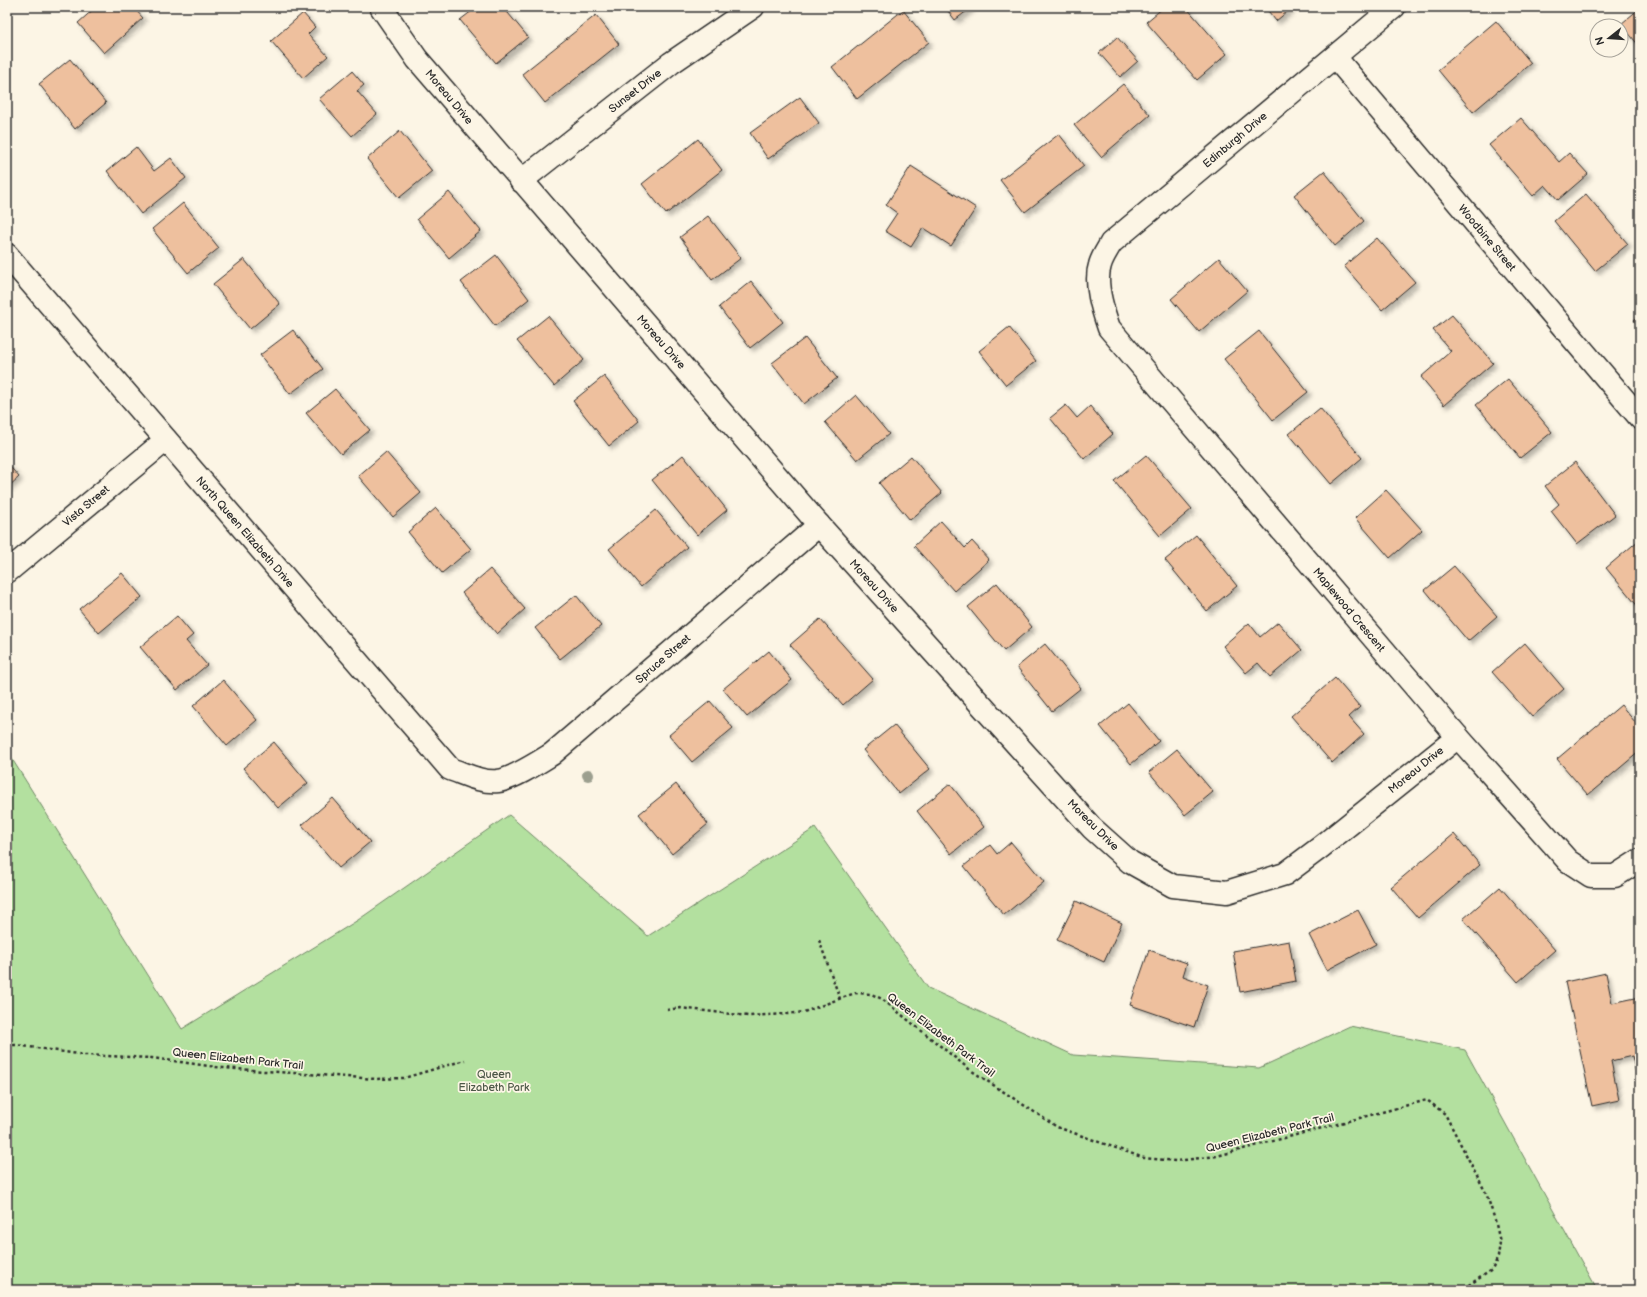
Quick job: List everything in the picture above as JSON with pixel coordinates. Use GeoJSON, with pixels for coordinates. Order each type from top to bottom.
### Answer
{"type":"FeatureCollection","features":[{"type":"Feature","properties":{"kind":"street","name":"Moreau Drive"},"geometry":{"type":"LineString","coordinates":[[381,7],[417,59],[819,525],[1092,828],[1130,862],[1173,886],[1227,892],[1285,874],[1321,848],[1458,737]]}},
{"type":"Feature","properties":{"kind":"street","name":"Sunset Drive"},"geometry":{"type":"LineString","coordinates":[[521,181],[671,63],[753,7]]}},
{"type":"Feature","properties":{"kind":"street","name":"Edinburgh Drive"},"geometry":{"type":"LineString","coordinates":[[1099,286],[1100,265],[1111,242],[1394,7]]}},
{"type":"Feature","properties":{"kind":"street","name":"Woodbine Street"},"geometry":{"type":"LineString","coordinates":[[1335,57],[1640,418]]}},
{"type":"Feature","properties":{"kind":"street","name":"North Queen Elizabeth Drive"},"geometry":{"type":"LineString","coordinates":[[7,255],[450,769],[477,779],[499,781]]}},
{"type":"Feature","properties":{"kind":"street","name":"Maplewood Crescent"},"geometry":{"type":"LineString","coordinates":[[1099,286],[1102,309],[1109,328],[1458,737],[1568,861],[1591,876],[1616,876],[1640,860]]}},
{"type":"Feature","properties":{"kind":"street","name":"Vista Street"},"geometry":{"type":"LineString","coordinates":[[7,572],[166,440]]}},
{"type":"Feature","properties":{"kind":"street","name":"Spruce Street"},"geometry":{"type":"LineString","coordinates":[[499,781],[528,769],[552,754],[819,525]]}},
{"type":"Feature","properties":{"kind":"path"},"geometry":{"type":"LineString","coordinates":[[819,940],[840,999]]}},
{"type":"Feature","properties":{"kind":"path","name":"Queen Elizabeth Park Trail"},"geometry":{"type":"LineString","coordinates":[[667,1010],[680,1008],[748,1016],[787,1014],[804,1012],[855,994],[871,994],[882,999],[969,1069],[1057,1127],[1144,1158],[1176,1161],[1217,1156],[1427,1100],[1445,1114],[1486,1193],[1495,1220],[1500,1242],[1498,1257],[1492,1270],[1461,1290]]}},
{"type":"Feature","properties":{"kind":"path","name":"Queen Elizabeth Park Trail"},"geometry":{"type":"LineString","coordinates":[[7,1046],[16,1045],[84,1055],[152,1058],[223,1068],[376,1079],[404,1078],[465,1060]]}},
{"type":"Feature","properties":{"kind":"green space","name":"Queen Elizabeth Park"},"geometry":{"type":"Polygon","coordinates":[[[7,751],[182,1029],[358,920],[509,815],[648,936],[815,828],[928,988],[1073,1055],[1259,1068],[1350,1026],[1465,1050],[1597,1290],[7,1290],[7,751]]]}},
{"type":"Feature","properties":{"kind":"building"},"geometry":{"type":"Polygon","coordinates":[[[96,7],[133,7],[143,18],[104,53],[78,23],[96,7]]]}},
{"type":"Feature","properties":{"kind":"building"},"geometry":{"type":"Polygon","coordinates":[[[477,7],[503,7],[528,37],[496,63],[460,20],[477,7]]]}},
{"type":"Feature","properties":{"kind":"building"},"geometry":{"type":"Polygon","coordinates":[[[945,7],[972,7],[955,20],[945,7]]]}},
{"type":"Feature","properties":{"kind":"building"},"geometry":{"type":"Polygon","coordinates":[[[1164,7],[1186,7],[1227,54],[1197,80],[1146,22],[1164,7]]]}},
{"type":"Feature","properties":{"kind":"building"},"geometry":{"type":"Polygon","coordinates":[[[1265,7],[1293,7],[1276,21],[1265,7]]]}},
{"type":"Feature","properties":{"kind":"building"},"geometry":{"type":"Polygon","coordinates":[[[1640,8],[1640,47],[1629,34],[1628,18],[1640,8]]]}},
{"type":"Feature","properties":{"kind":"building"},"geometry":{"type":"Polygon","coordinates":[[[903,10],[929,42],[857,99],[832,67],[903,10]]]}},
{"type":"Feature","properties":{"kind":"building"},"geometry":{"type":"Polygon","coordinates":[[[303,13],[315,27],[308,34],[328,56],[303,78],[271,41],[303,13]]]}},
{"type":"Feature","properties":{"kind":"building"},"geometry":{"type":"Polygon","coordinates":[[[596,15],[619,44],[545,103],[522,74],[596,15]]]}},
{"type":"Feature","properties":{"kind":"building"},"geometry":{"type":"Polygon","coordinates":[[[1496,21],[1531,63],[1473,112],[1438,70],[1496,21]]]}},
{"type":"Feature","properties":{"kind":"building"},"geometry":{"type":"Polygon","coordinates":[[[1117,37],[1138,61],[1120,77],[1099,53],[1117,37]]]}},
{"type":"Feature","properties":{"kind":"building"},"geometry":{"type":"Polygon","coordinates":[[[70,59],[106,103],[75,129],[39,84],[70,59]]]}},
{"type":"Feature","properties":{"kind":"building"},"geometry":{"type":"Polygon","coordinates":[[[352,71],[364,85],[357,91],[377,114],[352,136],[319,99],[352,71]]]}},
{"type":"Feature","properties":{"kind":"building"},"geometry":{"type":"Polygon","coordinates":[[[1123,84],[1150,115],[1101,157],[1074,125],[1123,84]]]}},
{"type":"Feature","properties":{"kind":"building"},"geometry":{"type":"Polygon","coordinates":[[[800,97],[819,123],[768,159],[750,133],[800,97]]]}},
{"type":"Feature","properties":{"kind":"building"},"geometry":{"type":"Polygon","coordinates":[[[1521,118],[1559,162],[1569,153],[1588,174],[1558,200],[1545,185],[1533,196],[1489,145],[1521,118]]]}},
{"type":"Feature","properties":{"kind":"building"},"geometry":{"type":"Polygon","coordinates":[[[400,131],[432,171],[399,198],[367,159],[400,131]]]}},
{"type":"Feature","properties":{"kind":"building"},"geometry":{"type":"Polygon","coordinates":[[[1059,134],[1084,166],[1025,212],[1000,180],[1059,134]]]}},
{"type":"Feature","properties":{"kind":"building"},"geometry":{"type":"Polygon","coordinates":[[[698,139],[722,170],[666,214],[642,184],[698,139]]]}},
{"type":"Feature","properties":{"kind":"building"},"geometry":{"type":"Polygon","coordinates":[[[136,147],[154,171],[171,158],[186,178],[141,214],[107,171],[136,147]]]}},
{"type":"Feature","properties":{"kind":"building"},"geometry":{"type":"Polygon","coordinates":[[[911,166],[976,208],[951,246],[923,228],[911,247],[885,231],[897,213],[886,205],[911,166]]]}},
{"type":"Feature","properties":{"kind":"building"},"geometry":{"type":"Polygon","coordinates":[[[1324,171],[1364,221],[1335,246],[1294,195],[1324,171]]]}},
{"type":"Feature","properties":{"kind":"building"},"geometry":{"type":"Polygon","coordinates":[[[449,192],[481,231],[449,258],[417,219],[449,192]]]}},
{"type":"Feature","properties":{"kind":"building"},"geometry":{"type":"Polygon","coordinates":[[[1586,194],[1628,244],[1595,271],[1554,221],[1586,194]]]}},
{"type":"Feature","properties":{"kind":"building"},"geometry":{"type":"Polygon","coordinates":[[[183,203],[219,248],[188,273],[152,229],[183,203]]]}},
{"type":"Feature","properties":{"kind":"building"},"geometry":{"type":"Polygon","coordinates":[[[708,216],[741,258],[712,280],[680,237],[708,216]]]}},
{"type":"Feature","properties":{"kind":"building"},"geometry":{"type":"Polygon","coordinates":[[[1377,238],[1415,282],[1382,310],[1344,266],[1377,238]]]}},
{"type":"Feature","properties":{"kind":"building"},"geometry":{"type":"Polygon","coordinates":[[[496,255],[529,299],[495,326],[461,282],[496,255]]]}},
{"type":"Feature","properties":{"kind":"building"},"geometry":{"type":"Polygon","coordinates":[[[1219,258],[1247,291],[1199,332],[1171,299],[1219,258]]]}},
{"type":"Feature","properties":{"kind":"building"},"geometry":{"type":"Polygon","coordinates":[[[244,259],[280,304],[250,329],[213,284],[244,259]]]}},
{"type":"Feature","properties":{"kind":"building"},"geometry":{"type":"Polygon","coordinates":[[[751,281],[783,322],[750,348],[719,307],[751,281]]]}},
{"type":"Feature","properties":{"kind":"building"},"geometry":{"type":"Polygon","coordinates":[[[1452,315],[1493,363],[1444,405],[1421,377],[1451,351],[1433,330],[1452,315]]]}},
{"type":"Feature","properties":{"kind":"building"},"geometry":{"type":"Polygon","coordinates":[[[1640,315],[1640,327],[1634,320],[1640,315]]]}},
{"type":"Feature","properties":{"kind":"building"},"geometry":{"type":"Polygon","coordinates":[[[548,316],[584,360],[554,386],[517,341],[548,316]]]}},
{"type":"Feature","properties":{"kind":"building"},"geometry":{"type":"Polygon","coordinates":[[[1009,327],[1036,361],[1006,385],[979,351],[1009,327]]]}},
{"type":"Feature","properties":{"kind":"building"},"geometry":{"type":"Polygon","coordinates":[[[293,330],[323,369],[290,394],[260,355],[293,330]]]}},
{"type":"Feature","properties":{"kind":"building"},"geometry":{"type":"Polygon","coordinates":[[[1259,331],[1308,392],[1273,420],[1224,359],[1259,331]]]}},
{"type":"Feature","properties":{"kind":"building"},"geometry":{"type":"Polygon","coordinates":[[[805,338],[837,378],[804,404],[772,363],[805,338]]]}},
{"type":"Feature","properties":{"kind":"building"},"geometry":{"type":"Polygon","coordinates":[[[604,376],[639,421],[609,446],[573,401],[604,376]]]}},
{"type":"Feature","properties":{"kind":"building"},"geometry":{"type":"Polygon","coordinates":[[[1508,379],[1552,432],[1520,458],[1476,405],[1508,379]]]}},
{"type":"Feature","properties":{"kind":"building"},"geometry":{"type":"Polygon","coordinates":[[[335,389],[370,430],[341,454],[306,413],[335,389]]]}},
{"type":"Feature","properties":{"kind":"building"},"geometry":{"type":"Polygon","coordinates":[[[856,395],[889,434],[857,460],[825,422],[856,395]]]}},
{"type":"Feature","properties":{"kind":"building"},"geometry":{"type":"Polygon","coordinates":[[[1066,405],[1077,418],[1090,406],[1113,434],[1084,459],[1050,418],[1066,405]]]}},
{"type":"Feature","properties":{"kind":"building"},"geometry":{"type":"Polygon","coordinates":[[[1320,408],[1362,458],[1331,484],[1289,434],[1320,408]]]}},
{"type":"Feature","properties":{"kind":"building"},"geometry":{"type":"Polygon","coordinates":[[[386,452],[421,493],[393,517],[358,476],[386,452]]]}},
{"type":"Feature","properties":{"kind":"building"},"geometry":{"type":"Polygon","coordinates":[[[683,455],[727,510],[697,535],[652,480],[683,455]]]}},
{"type":"Feature","properties":{"kind":"building"},"geometry":{"type":"Polygon","coordinates":[[[1146,455],[1192,509],[1160,536],[1114,481],[1146,455]]]}},
{"type":"Feature","properties":{"kind":"building"},"geometry":{"type":"Polygon","coordinates":[[[911,456],[942,493],[910,520],[879,483],[911,456]]]}},
{"type":"Feature","properties":{"kind":"building"},"geometry":{"type":"Polygon","coordinates":[[[1575,462],[1615,515],[1577,544],[1551,511],[1559,504],[1545,486],[1575,462]]]}},
{"type":"Feature","properties":{"kind":"building"},"geometry":{"type":"Polygon","coordinates":[[[7,463],[19,477],[7,488],[7,463]]]}},
{"type":"Feature","properties":{"kind":"building"},"geometry":{"type":"Polygon","coordinates":[[[1386,490],[1422,530],[1390,558],[1355,518],[1386,490]]]}},
{"type":"Feature","properties":{"kind":"building"},"geometry":{"type":"Polygon","coordinates":[[[436,508],[471,549],[442,573],[408,532],[436,508]]]}},
{"type":"Feature","properties":{"kind":"building"},"geometry":{"type":"Polygon","coordinates":[[[656,510],[687,547],[641,587],[609,549],[656,510]]]}},
{"type":"Feature","properties":{"kind":"building"},"geometry":{"type":"Polygon","coordinates":[[[941,521],[965,548],[972,541],[989,560],[954,591],[914,546],[941,521]]]}},
{"type":"Feature","properties":{"kind":"building"},"geometry":{"type":"Polygon","coordinates":[[[1196,535],[1237,586],[1207,611],[1165,560],[1196,535]]]}},
{"type":"Feature","properties":{"kind":"building"},"geometry":{"type":"Polygon","coordinates":[[[1639,540],[1640,541],[1640,609],[1606,568],[1639,540]]]}},
{"type":"Feature","properties":{"kind":"building"},"geometry":{"type":"Polygon","coordinates":[[[1454,566],[1497,616],[1468,641],[1425,590],[1454,566]]]}},
{"type":"Feature","properties":{"kind":"building"},"geometry":{"type":"Polygon","coordinates":[[[490,569],[525,609],[497,634],[462,593],[490,569]]]}},
{"type":"Feature","properties":{"kind":"building"},"geometry":{"type":"Polygon","coordinates":[[[122,573],[142,597],[99,633],[79,609],[122,573]]]}},
{"type":"Feature","properties":{"kind":"building"},"geometry":{"type":"Polygon","coordinates":[[[997,583],[1032,627],[1004,651],[968,607],[997,583]]]}},
{"type":"Feature","properties":{"kind":"building"},"geometry":{"type":"Polygon","coordinates":[[[576,595],[601,626],[560,659],[535,628],[576,595]]]}},
{"type":"Feature","properties":{"kind":"building"},"geometry":{"type":"Polygon","coordinates":[[[177,616],[193,635],[186,641],[207,665],[177,690],[140,647],[177,616]]]}},
{"type":"Feature","properties":{"kind":"building"},"geometry":{"type":"Polygon","coordinates":[[[820,619],[873,679],[843,705],[790,645],[820,619]]]}},
{"type":"Feature","properties":{"kind":"building"},"geometry":{"type":"Polygon","coordinates":[[[1278,622],[1302,650],[1270,677],[1258,663],[1246,673],[1223,646],[1249,623],[1260,637],[1278,622]]]}},
{"type":"Feature","properties":{"kind":"building"},"geometry":{"type":"Polygon","coordinates":[[[1525,643],[1564,689],[1532,717],[1492,672],[1525,643]]]}},
{"type":"Feature","properties":{"kind":"building"},"geometry":{"type":"Polygon","coordinates":[[[1045,644],[1081,688],[1052,711],[1017,667],[1045,644]]]}},
{"type":"Feature","properties":{"kind":"building"},"geometry":{"type":"Polygon","coordinates":[[[769,651],[792,680],[747,717],[723,689],[769,651]]]}},
{"type":"Feature","properties":{"kind":"building"},"geometry":{"type":"Polygon","coordinates":[[[1335,678],[1360,707],[1349,717],[1364,734],[1332,763],[1291,716],[1335,678]]]}},
{"type":"Feature","properties":{"kind":"building"},"geometry":{"type":"Polygon","coordinates":[[[223,680],[257,720],[227,746],[193,706],[223,680]]]}},
{"type":"Feature","properties":{"kind":"building"},"geometry":{"type":"Polygon","coordinates":[[[710,701],[733,728],[692,762],[669,735],[710,701]]]}},
{"type":"Feature","properties":{"kind":"building"},"geometry":{"type":"Polygon","coordinates":[[[1128,703],[1159,741],[1131,764],[1100,726],[1128,703]]]}},
{"type":"Feature","properties":{"kind":"building"},"geometry":{"type":"Polygon","coordinates":[[[1621,705],[1640,728],[1640,751],[1588,795],[1557,759],[1621,705]]]}},
{"type":"Feature","properties":{"kind":"building"},"geometry":{"type":"Polygon","coordinates":[[[894,725],[930,769],[899,794],[863,750],[894,725]]]}},
{"type":"Feature","properties":{"kind":"building"},"geometry":{"type":"Polygon","coordinates":[[[274,742],[308,783],[278,808],[243,768],[274,742]]]}},
{"type":"Feature","properties":{"kind":"building"},"geometry":{"type":"Polygon","coordinates":[[[1177,749],[1213,792],[1185,815],[1149,772],[1177,749]]]}},
{"type":"Feature","properties":{"kind":"building"},"geometry":{"type":"Polygon","coordinates":[[[676,784],[708,824],[672,854],[639,814],[676,784]]]}},
{"type":"Feature","properties":{"kind":"building"},"geometry":{"type":"Polygon","coordinates":[[[950,784],[984,827],[951,854],[917,811],[950,784]]]}},
{"type":"Feature","properties":{"kind":"building"},"geometry":{"type":"Polygon","coordinates":[[[333,798],[370,842],[339,868],[302,825],[333,798]]]}},
{"type":"Feature","properties":{"kind":"building"},"geometry":{"type":"Polygon","coordinates":[[[1454,834],[1480,865],[1418,918],[1391,887],[1454,834]]]}},
{"type":"Feature","properties":{"kind":"building"},"geometry":{"type":"Polygon","coordinates":[[[1011,842],[1044,882],[1004,915],[964,866],[990,845],[997,854],[1011,842]]]}},
{"type":"Feature","properties":{"kind":"building"},"geometry":{"type":"Polygon","coordinates":[[[1500,887],[1555,950],[1518,982],[1463,919],[1500,887]]]}},
{"type":"Feature","properties":{"kind":"building"},"geometry":{"type":"Polygon","coordinates":[[[1076,901],[1122,923],[1104,962],[1057,940],[1076,901]]]}},
{"type":"Feature","properties":{"kind":"building"},"geometry":{"type":"Polygon","coordinates":[[[1358,910],[1376,944],[1327,970],[1309,935],[1358,910]]]}},
{"type":"Feature","properties":{"kind":"building"},"geometry":{"type":"Polygon","coordinates":[[[1289,941],[1296,981],[1240,992],[1233,951],[1289,941]]]}},
{"type":"Feature","properties":{"kind":"building"},"geometry":{"type":"Polygon","coordinates":[[[1149,950],[1187,963],[1183,976],[1208,985],[1194,1027],[1130,1005],[1149,950]]]}},
{"type":"Feature","properties":{"kind":"building"},"geometry":{"type":"Polygon","coordinates":[[[1606,973],[1612,1003],[1640,997],[1640,1077],[1637,1078],[1632,1056],[1611,1061],[1619,1100],[1592,1106],[1565,982],[1606,973]]]}}]}
